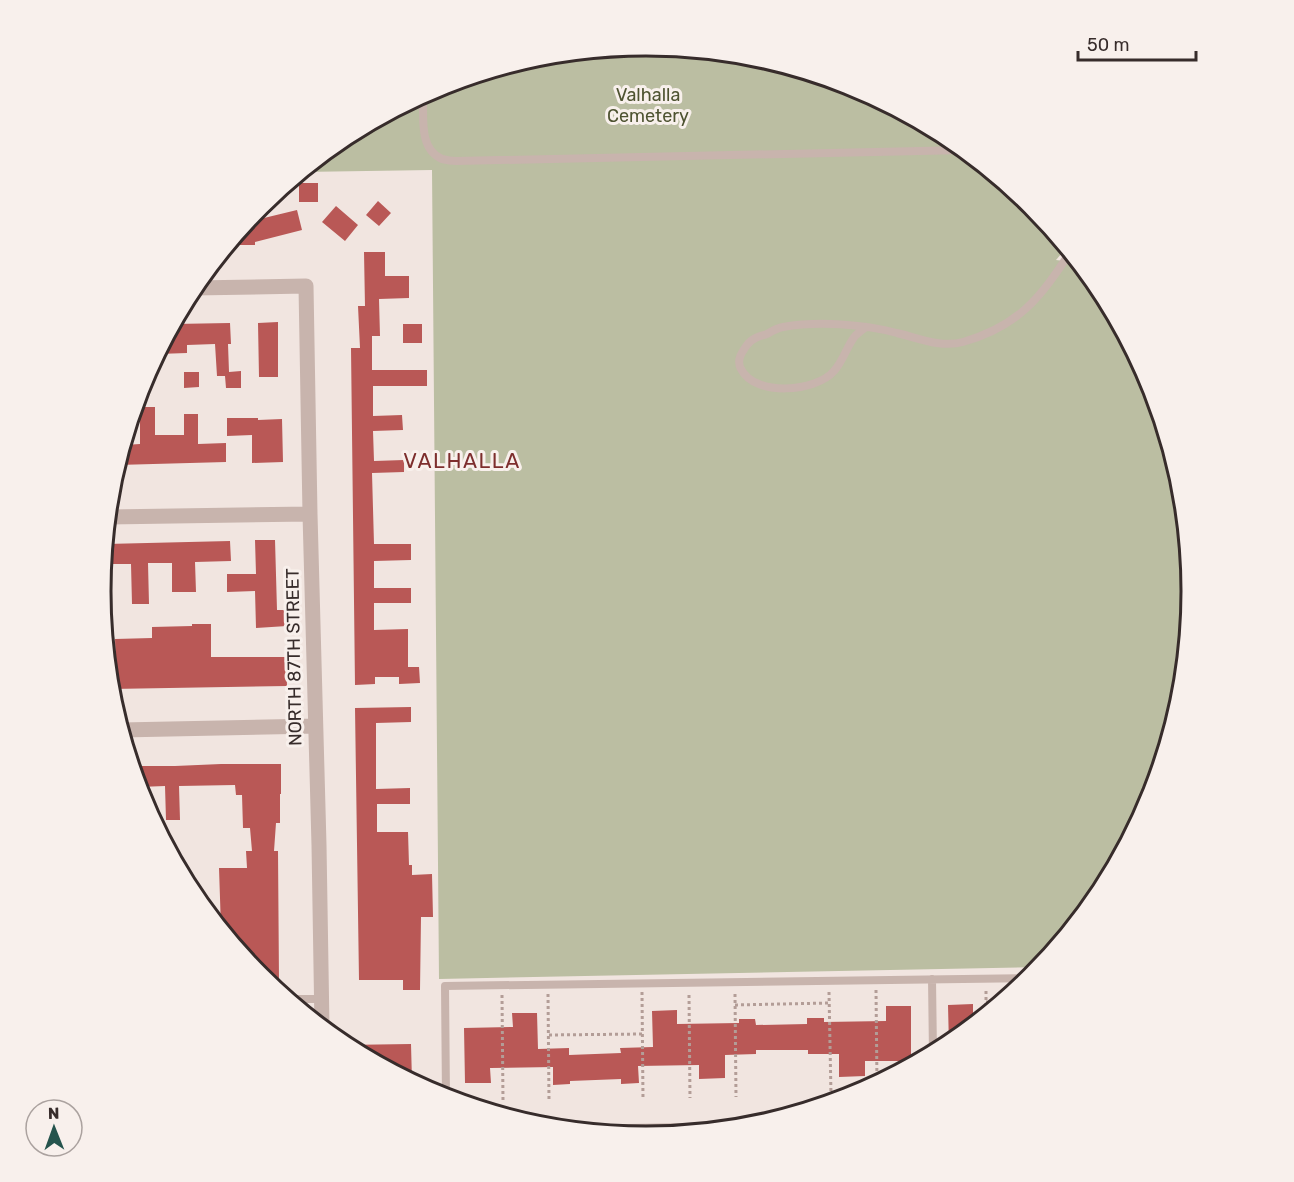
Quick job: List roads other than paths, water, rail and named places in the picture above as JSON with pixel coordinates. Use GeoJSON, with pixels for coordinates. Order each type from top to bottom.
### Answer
{"type":"FeatureCollection","features":[{"type":"Feature","properties":{"kind":"street","name":"NORTH 87TH STREET"},"geometry":{"type":"LineString","coordinates":[[206,288],[306,286],[322,1017]]}},
{"type":"Feature","properties":{"kind":"street"},"geometry":{"type":"LineString","coordinates":[[117,517],[310,514]]}},
{"type":"Feature","properties":{"kind":"street"},"geometry":{"type":"LineString","coordinates":[[130,730],[315,726]]}},
{"type":"Feature","properties":{"kind":"lane"},"geometry":{"type":"LineString","coordinates":[[423,105],[424,136],[431,152],[441,159],[456,161],[951,150]]}},
{"type":"Feature","properties":{"kind":"lane"},"geometry":{"type":"LineString","coordinates":[[866,327],[855,336],[834,372],[813,385],[780,388],[761,386],[749,380],[740,368],[740,356],[750,340],[782,327],[823,324],[866,327],[895,332],[937,344],[960,343],[995,332],[1020,316],[1050,284],[1066,258]]}},
{"type":"Feature","properties":{"kind":"lane"},"geometry":{"type":"LineString","coordinates":[[446,1087],[445,986],[1017,978]]}},
{"type":"Feature","properties":{"kind":"lane"},"geometry":{"type":"LineString","coordinates":[[932,979],[933,1044]]}},
{"type":"Feature","properties":{"kind":"lane"},"geometry":{"type":"LineString","coordinates":[[300,999],[323,999]]}},
{"type":"Feature","properties":{"kind":"district","name":"VALHALLA"},"geometry":{"type":"Point","coordinates":[462,460]}},
{"type":"Feature","properties":{"kind":"park label","name":"Valhalla Cemetery"},"geometry":{"type":"Point","coordinates":[648,106]}}]}
